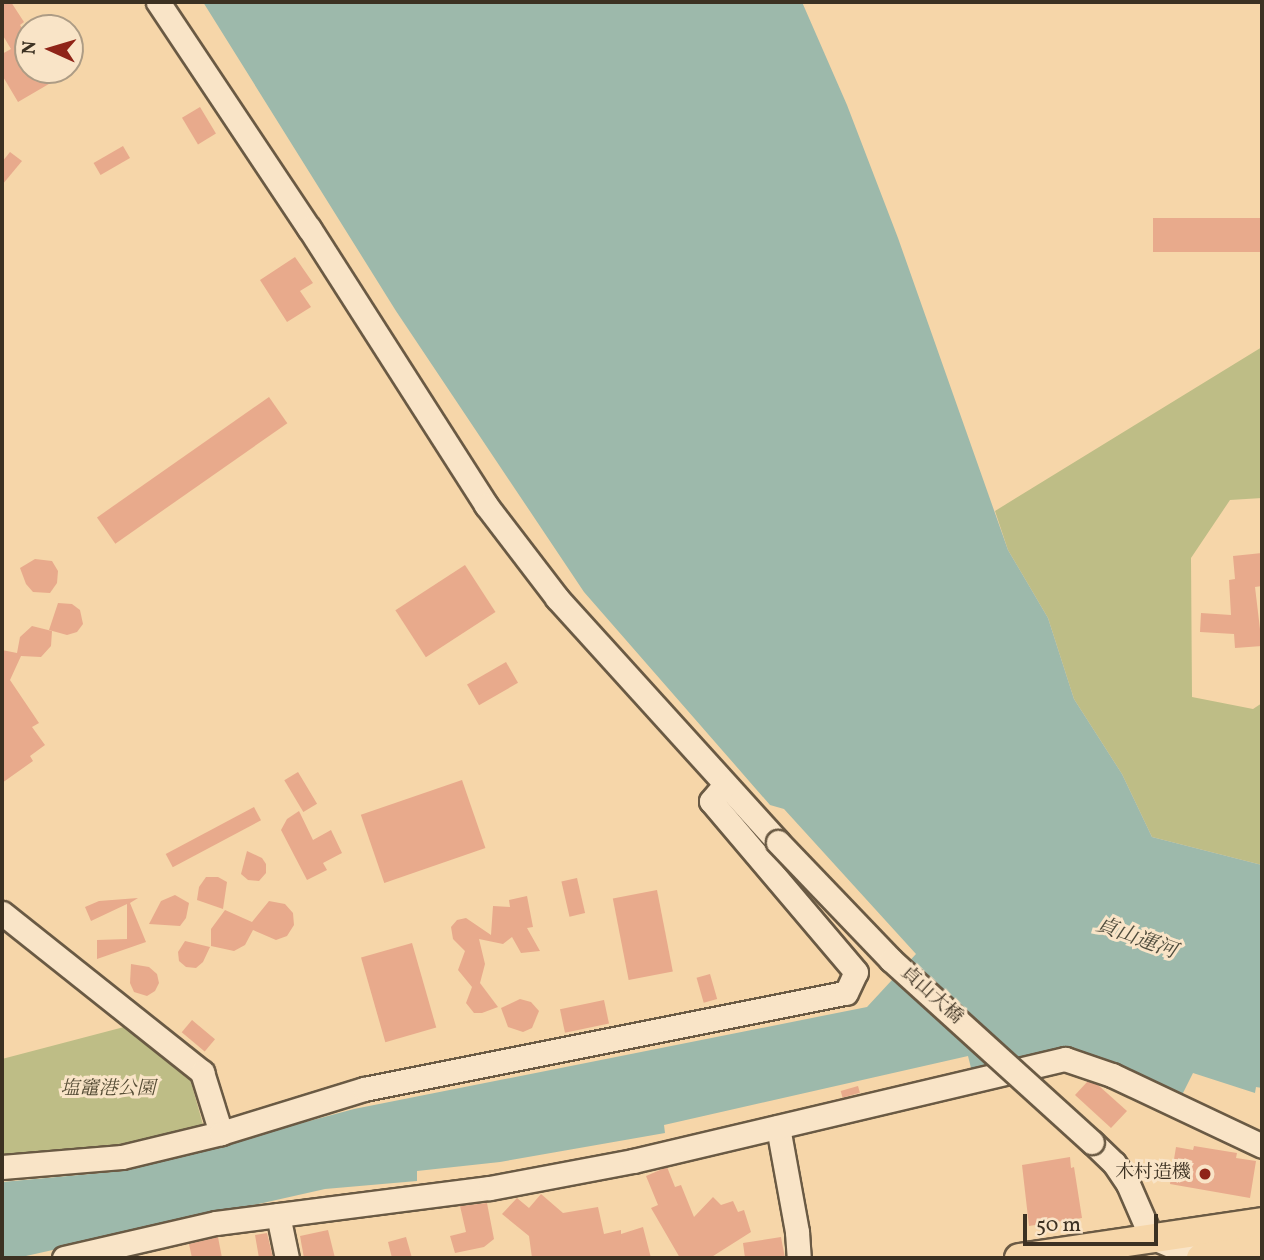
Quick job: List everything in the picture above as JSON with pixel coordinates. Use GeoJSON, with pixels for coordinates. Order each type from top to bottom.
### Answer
{"type":"FeatureCollection","features":[{"type":"Feature","properties":{"kind":"main road"},"geometry":{"type":"LineString","coordinates":[[1019,1258],[1262,1222]]}},
{"type":"Feature","properties":{"kind":"main road"},"geometry":{"type":"LineString","coordinates":[[1201,1258],[1262,1249]]}},
{"type":"Feature","properties":{"kind":"street","name":"貞山大橋"},"geometry":{"type":"LineString","coordinates":[[158,2],[309,228],[486,505],[557,598],[724,786],[891,960],[1114,1163],[1128,1184],[1151,1237]]}},
{"type":"Feature","properties":{"kind":"street"},"geometry":{"type":"LineString","coordinates":[[2,1167],[122,1157],[221,1133],[364,1089],[846,993],[856,972],[711,801],[724,786]]}},
{"type":"Feature","properties":{"kind":"street"},"geometry":{"type":"LineString","coordinates":[[2,913],[202,1072],[221,1133]]}},
{"type":"Feature","properties":{"kind":"street"},"geometry":{"type":"LineString","coordinates":[[64,1258],[216,1223],[490,1188],[633,1161],[1065,1059],[1112,1075],[1262,1146]]}},
{"type":"Feature","properties":{"kind":"street"},"geometry":{"type":"LineString","coordinates":[[778,1127],[797,1232],[799,1258]]}},
{"type":"Feature","properties":{"kind":"street"},"geometry":{"type":"LineString","coordinates":[[278,1215],[287,1258]]}},
{"type":"Feature","properties":{"kind":"street"},"geometry":{"type":"LineString","coordinates":[[1129,1258],[1151,1237],[1201,1258]]}},
{"type":"Feature","properties":{"kind":"green space"},"geometry":{"type":"Polygon","coordinates":[[[1262,347],[1262,498],[1230,500],[1191,558],[1192,697],[1253,709],[1262,703],[1262,865],[1152,837],[1122,774],[1074,699],[1048,618],[1008,550],[995,511],[1262,347]]]}},
{"type":"Feature","properties":{"kind":"green space","name":"塩竈港公園"},"geometry":{"type":"Polygon","coordinates":[[[124,1027],[189,1075],[204,1128],[95,1151],[2,1156],[2,1059],[124,1027]]]}},
{"type":"Feature","properties":{"kind":"water","name":"貞山運河"},"geometry":{"type":"Polygon","coordinates":[[[203,2],[802,2],[847,105],[898,238],[1008,550],[1048,618],[1074,699],[1122,774],[1152,837],[1262,865],[1262,1088],[1256,1087],[1255,1093],[1193,1073],[1182,1095],[1066,1049],[972,1072],[968,1056],[664,1125],[665,1133],[500,1162],[417,1171],[417,1181],[325,1189],[17,1258],[2,1258],[2,1182],[123,1171],[354,1109],[867,1007],[916,954],[784,809],[770,805],[584,592],[396,311],[203,2]]]}},
{"type":"Feature","properties":{"kind":"building"},"geometry":{"type":"Polygon","coordinates":[[[2,2],[11,2],[19,14],[14,14],[14,84],[49,84],[18,102],[2,75],[2,54],[11,49],[2,34],[2,2]]]}},
{"type":"Feature","properties":{"kind":"building"},"geometry":{"type":"Polygon","coordinates":[[[200,107],[216,134],[198,144],[182,118],[200,107]]]}},
{"type":"Feature","properties":{"kind":"building"},"geometry":{"type":"Polygon","coordinates":[[[123,146],[130,158],[101,175],[94,163],[123,146]]]}},
{"type":"Feature","properties":{"kind":"building"},"geometry":{"type":"Polygon","coordinates":[[[10,152],[22,161],[2,185],[2,162],[10,152]]]}},
{"type":"Feature","properties":{"kind":"building"},"geometry":{"type":"Polygon","coordinates":[[[1153,218],[1262,218],[1262,252],[1153,252],[1153,218]]]}},
{"type":"Feature","properties":{"kind":"building"},"geometry":{"type":"Polygon","coordinates":[[[295,257],[313,283],[300,291],[311,307],[287,322],[260,280],[295,257]]]}},
{"type":"Feature","properties":{"kind":"building"},"geometry":{"type":"Polygon","coordinates":[[[269,397],[287,423],[115,544],[97,517],[269,397]]]}},
{"type":"Feature","properties":{"kind":"building"},"geometry":{"type":"Polygon","coordinates":[[[1262,553],[1262,586],[1255,587],[1262,646],[1235,648],[1234,634],[1200,632],[1201,613],[1231,615],[1229,580],[1235,579],[1233,556],[1262,553]]]}},
{"type":"Feature","properties":{"kind":"building"},"geometry":{"type":"Polygon","coordinates":[[[35,559],[52,561],[58,571],[57,583],[50,593],[33,592],[26,584],[20,568],[35,559]]]}},
{"type":"Feature","properties":{"kind":"building"},"geometry":{"type":"Polygon","coordinates":[[[465,565],[495,612],[426,657],[395,610],[465,565]]]}},
{"type":"Feature","properties":{"kind":"building"},"geometry":{"type":"Polygon","coordinates":[[[58,603],[72,604],[80,610],[83,624],[77,632],[67,635],[49,630],[58,603]]]}},
{"type":"Feature","properties":{"kind":"building"},"geometry":{"type":"Polygon","coordinates":[[[32,626],[52,631],[51,646],[41,657],[21,656],[10,680],[39,723],[32,727],[45,745],[30,756],[33,761],[2,783],[2,650],[17,653],[20,637],[32,626]]]}},
{"type":"Feature","properties":{"kind":"building"},"geometry":{"type":"Polygon","coordinates":[[[506,662],[518,683],[479,705],[467,684],[506,662]]]}},
{"type":"Feature","properties":{"kind":"building"},"geometry":{"type":"Polygon","coordinates":[[[298,772],[317,804],[303,812],[284,780],[298,772]]]}},
{"type":"Feature","properties":{"kind":"building"},"geometry":{"type":"Polygon","coordinates":[[[462,780],[485,848],[384,883],[361,815],[462,780]]]}},
{"type":"Feature","properties":{"kind":"building"},"geometry":{"type":"Polygon","coordinates":[[[254,807],[261,820],[173,867],[166,854],[254,807]]]}},
{"type":"Feature","properties":{"kind":"building"},"geometry":{"type":"Polygon","coordinates":[[[299,811],[313,840],[331,830],[342,853],[323,863],[327,870],[307,880],[281,830],[287,819],[299,811]]]}},
{"type":"Feature","properties":{"kind":"building"},"geometry":{"type":"Polygon","coordinates":[[[247,851],[262,858],[266,864],[266,873],[259,881],[248,880],[241,874],[247,851]]]}},
{"type":"Feature","properties":{"kind":"building"},"geometry":{"type":"Polygon","coordinates":[[[206,877],[218,877],[227,882],[223,909],[197,900],[199,887],[206,877]]]}},
{"type":"Feature","properties":{"kind":"building"},"geometry":{"type":"Polygon","coordinates":[[[577,878],[585,913],[570,917],[561,882],[577,878]]]}},
{"type":"Feature","properties":{"kind":"building"},"geometry":{"type":"Polygon","coordinates":[[[657,890],[673,971],[629,980],[613,899],[657,890]]]}},
{"type":"Feature","properties":{"kind":"building"},"geometry":{"type":"Polygon","coordinates":[[[175,895],[189,903],[186,918],[180,926],[149,924],[161,901],[175,895]]]}},
{"type":"Feature","properties":{"kind":"building"},"geometry":{"type":"Polygon","coordinates":[[[527,896],[533,927],[527,928],[540,951],[521,953],[512,937],[503,944],[479,939],[485,964],[480,983],[498,1007],[474,1013],[466,1003],[472,987],[458,970],[465,951],[453,939],[451,927],[457,920],[466,918],[491,935],[493,906],[510,907],[509,900],[527,896]]]}},
{"type":"Feature","properties":{"kind":"building"},"geometry":{"type":"Polygon","coordinates":[[[138,898],[130,903],[146,942],[97,959],[97,940],[127,939],[127,904],[91,921],[85,907],[99,901],[138,898]]]}},
{"type":"Feature","properties":{"kind":"building"},"geometry":{"type":"Polygon","coordinates":[[[269,901],[285,904],[293,913],[294,925],[287,936],[276,940],[253,930],[245,945],[234,951],[211,946],[211,929],[225,910],[252,922],[269,901]]]}},
{"type":"Feature","properties":{"kind":"building"},"geometry":{"type":"Polygon","coordinates":[[[185,941],[210,947],[203,962],[196,968],[186,967],[179,961],[178,952],[185,941]]]}},
{"type":"Feature","properties":{"kind":"building"},"geometry":{"type":"Polygon","coordinates":[[[412,943],[436,1028],[385,1042],[361,958],[412,943]]]}},
{"type":"Feature","properties":{"kind":"building"},"geometry":{"type":"Polygon","coordinates":[[[131,964],[149,967],[157,974],[159,983],[155,991],[147,996],[134,992],[130,983],[131,964]]]}},
{"type":"Feature","properties":{"kind":"building"},"geometry":{"type":"Polygon","coordinates":[[[710,974],[717,999],[704,1003],[697,978],[710,974]]]}},
{"type":"Feature","properties":{"kind":"building"},"geometry":{"type":"Polygon","coordinates":[[[520,999],[531,1002],[539,1011],[532,1028],[523,1032],[508,1027],[501,1008],[520,999]]]}},
{"type":"Feature","properties":{"kind":"building"},"geometry":{"type":"Polygon","coordinates":[[[604,1000],[609,1023],[565,1033],[560,1009],[604,1000]]]}},
{"type":"Feature","properties":{"kind":"building"},"geometry":{"type":"Polygon","coordinates":[[[192,1020],[215,1039],[205,1052],[182,1032],[192,1020]]]}},
{"type":"Feature","properties":{"kind":"building"},"geometry":{"type":"Polygon","coordinates":[[[1088,1081],[1098,1085],[1127,1111],[1111,1128],[1075,1095],[1088,1081]]]}},
{"type":"Feature","properties":{"kind":"building"},"geometry":{"type":"Polygon","coordinates":[[[858,1086],[860,1093],[843,1098],[841,1091],[858,1086]]]}},
{"type":"Feature","properties":{"kind":"building"},"geometry":{"type":"Polygon","coordinates":[[[1194,1146],[1237,1153],[1236,1158],[1256,1161],[1250,1198],[1170,1184],[1176,1147],[1193,1150],[1194,1146]]]}},
{"type":"Feature","properties":{"kind":"building"},"geometry":{"type":"Polygon","coordinates":[[[1070,1157],[1082,1218],[1029,1226],[1022,1165],[1070,1157]]]}},
{"type":"Feature","properties":{"kind":"building"},"geometry":{"type":"Polygon","coordinates":[[[667,1167],[675,1187],[681,1185],[694,1217],[713,1197],[721,1205],[733,1201],[738,1212],[744,1210],[751,1232],[710,1258],[680,1258],[651,1208],[658,1205],[646,1176],[667,1167]]]}},
{"type":"Feature","properties":{"kind":"building"},"geometry":{"type":"Polygon","coordinates":[[[541,1194],[563,1213],[598,1207],[604,1234],[621,1230],[621,1234],[643,1227],[651,1258],[532,1258],[529,1236],[502,1214],[517,1198],[529,1208],[541,1194]]]}},
{"type":"Feature","properties":{"kind":"building"},"geometry":{"type":"Polygon","coordinates":[[[487,1203],[494,1239],[484,1247],[455,1253],[450,1236],[466,1232],[460,1206],[487,1203]]]}},
{"type":"Feature","properties":{"kind":"building"},"geometry":{"type":"Polygon","coordinates":[[[328,1230],[335,1258],[304,1258],[300,1236],[328,1230]]]}},
{"type":"Feature","properties":{"kind":"building"},"geometry":{"type":"Polygon","coordinates":[[[267,1233],[273,1258],[259,1258],[255,1235],[267,1233]]]}},
{"type":"Feature","properties":{"kind":"building"},"geometry":{"type":"Polygon","coordinates":[[[218,1237],[222,1258],[192,1258],[189,1244],[218,1237]]]}},
{"type":"Feature","properties":{"kind":"building"},"geometry":{"type":"Polygon","coordinates":[[[406,1237],[412,1258],[392,1258],[388,1242],[406,1237]]]}},
{"type":"Feature","properties":{"kind":"building"},"geometry":{"type":"Polygon","coordinates":[[[781,1237],[785,1258],[745,1258],[743,1243],[781,1237]]]}},
{"type":"Feature","properties":{"kind":"place","name":"木村造機"},"geometry":{"type":"Point","coordinates":[1205,1174]}}]}
